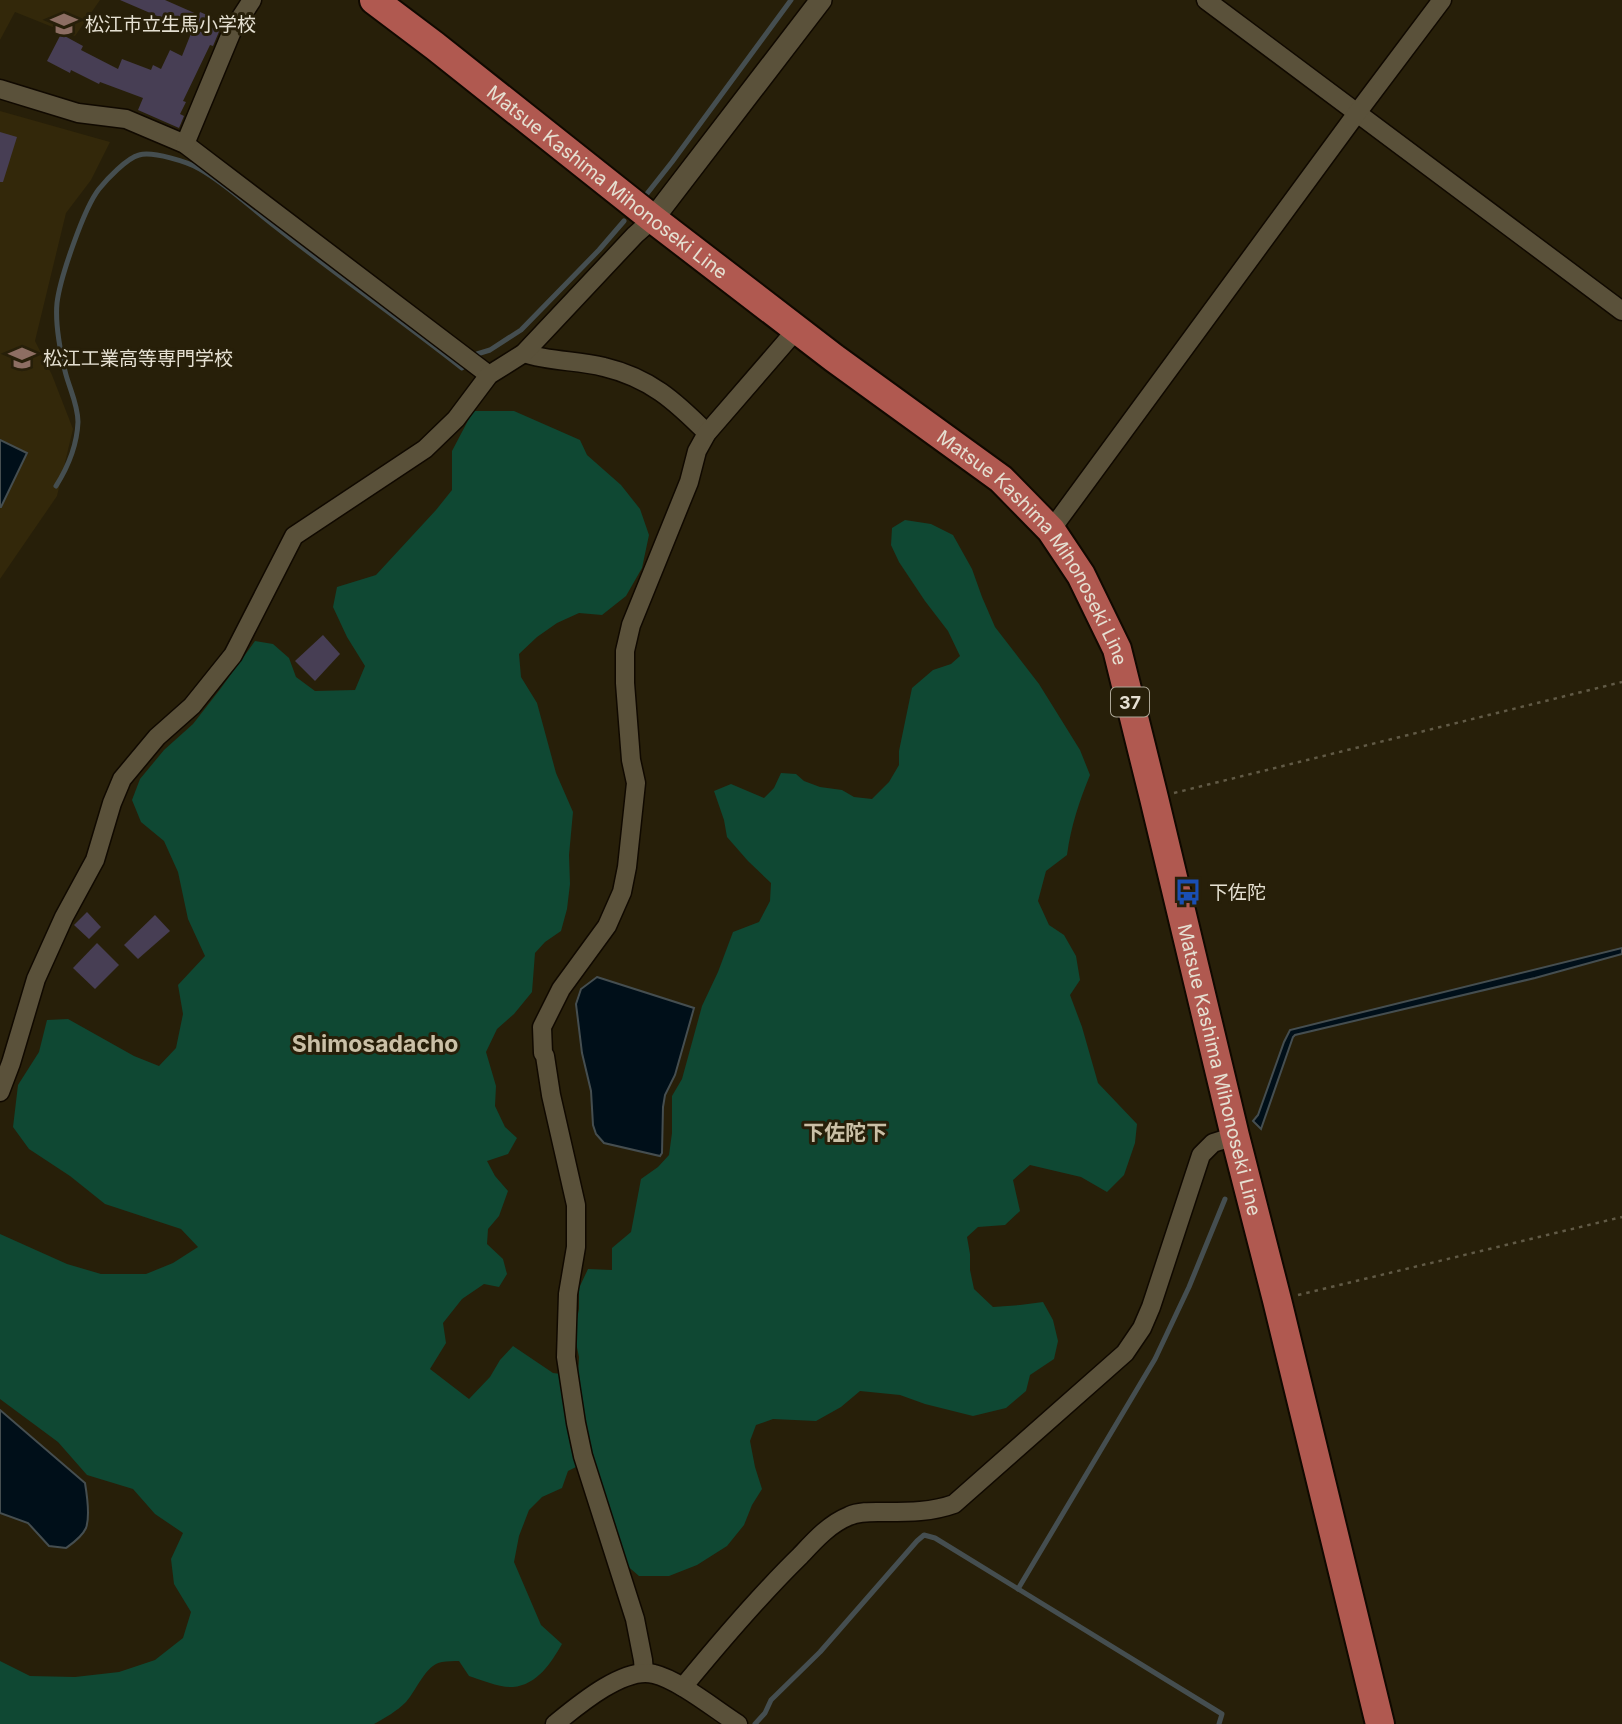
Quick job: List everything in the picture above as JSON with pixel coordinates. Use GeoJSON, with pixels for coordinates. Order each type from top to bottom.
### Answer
{"type":"FeatureCollection","features":[{"type":"Feature","properties":{"kind":"main road","name":"Matsue Kashima Mihonoseki Line"},"geometry":{"type":"LineString","coordinates":[[374,0],[834,358],[1001,479],[1051,530],[1081,575],[1117,649],[1380,1724]]}},
{"type":"Feature","properties":{"kind":"street"},"geometry":{"type":"LineString","coordinates":[[186,144],[232,31],[252,0]]}},
{"type":"Feature","properties":{"kind":"street"},"geometry":{"type":"LineString","coordinates":[[0,1092],[36,979],[64,917],[95,860],[122,779],[157,737],[192,706],[233,655],[294,536],[425,449],[456,419],[489,374],[524,353],[653,219],[821,0]]}},
{"type":"Feature","properties":{"kind":"street"},"geometry":{"type":"LineString","coordinates":[[1206,0],[1622,311]]}},
{"type":"Feature","properties":{"kind":"street"},"geometry":{"type":"LineString","coordinates":[[1051,530],[1442,0]]}},
{"type":"Feature","properties":{"kind":"street"},"geometry":{"type":"LineString","coordinates":[[0,89],[78,113],[125,119],[186,144],[489,374]]}},
{"type":"Feature","properties":{"kind":"street"},"geometry":{"type":"LineString","coordinates":[[644,1672],[635,1619],[583,1456],[576,1423],[566,1357],[568,1294],[576,1247],[576,1205],[551,1096],[543,1053],[542,1027],[561,989],[607,926],[622,892],[636,783],[631,760],[625,683],[625,651],[631,625],[689,482],[697,451],[707,433],[797,329]]}},
{"type":"Feature","properties":{"kind":"street"},"geometry":{"type":"LineString","coordinates":[[524,353],[538,358],[603,366],[635,376],[679,405],[707,433]]}},
{"type":"Feature","properties":{"kind":"street"},"geometry":{"type":"LineString","coordinates":[[683,1687],[775,1581],[834,1524],[850,1515],[867,1512],[926,1511],[954,1504],[1125,1353],[1142,1328],[1151,1307],[1201,1155],[1213,1143],[1235,1136]]}},
{"type":"Feature","properties":{"kind":"street"},"geometry":{"type":"LineString","coordinates":[[555,1724],[594,1693],[620,1679],[644,1672],[656,1674],[683,1687],[738,1724]]}},
{"type":"Feature","properties":{"kind":"path"},"geometry":{"type":"LineString","coordinates":[[1154,798],[1622,682]]}},
{"type":"Feature","properties":{"kind":"path"},"geometry":{"type":"LineString","coordinates":[[1277,1300],[1622,1217]]}},
{"type":"Feature","properties":{"kind":"shaded area","name":"松江市立生馬小学校"},"geometry":{"type":"Polygon","coordinates":[[[0,0],[100,0],[75,36],[15,12],[0,40],[0,0]]]}},
{"type":"Feature","properties":{"kind":"shaded area","name":"松江工業高等専門学校"},"geometry":{"type":"Polygon","coordinates":[[[0,111],[110,142],[91,180],[66,213],[35,341],[52,375],[73,429],[57,496],[0,579],[0,111]]]}},
{"type":"Feature","properties":{"kind":"shaded area"},"geometry":{"type":"Polygon","coordinates":[[[0,440],[27,453],[1,507],[0,507],[0,440]]]}},
{"type":"Feature","properties":{"kind":"shaded area"},"geometry":{"type":"Polygon","coordinates":[[[1622,948],[1622,954],[1535,978],[1295,1035],[1261,1129],[1253,1121],[1258,1115],[1290,1030],[1622,948]]]}},
{"type":"Feature","properties":{"kind":"shaded area"},"geometry":{"type":"Polygon","coordinates":[[[597,977],[694,1008],[675,1075],[665,1095],[660,1156],[604,1143],[596,1134],[576,1004],[581,989],[597,977]]]}},
{"type":"Feature","properties":{"kind":"shaded area"},"geometry":{"type":"Polygon","coordinates":[[[0,1410],[85,1483],[88,1512],[86,1528],[80,1537],[66,1548],[49,1546],[28,1523],[0,1513],[0,1410]]]}},
{"type":"Feature","properties":{"kind":"green space"},"geometry":{"type":"Polygon","coordinates":[[[473,411],[514,411],[580,440],[587,455],[621,485],[640,509],[649,535],[642,568],[626,596],[602,615],[579,613],[557,623],[519,654],[521,677],[537,703],[556,773],[573,812],[567,909],[561,931],[535,953],[532,992],[497,1029],[486,1052],[496,1086],[495,1106],[505,1127],[517,1138],[508,1154],[487,1161],[508,1191],[499,1216],[488,1229],[487,1244],[503,1259],[507,1274],[499,1287],[484,1284],[462,1299],[443,1323],[446,1343],[430,1369],[469,1399],[490,1377],[513,1346],[553,1373],[578,1376],[579,1357],[574,1333],[579,1309],[579,1288],[588,1269],[612,1270],[612,1248],[631,1232],[641,1179],[669,1155],[672,1096],[682,1079],[702,1006],[733,932],[759,922],[770,901],[771,883],[727,837],[714,791],[731,784],[764,798],[774,788],[781,773],[796,774],[804,781],[820,787],[872,799],[889,782],[899,765],[899,751],[912,688],[933,670],[951,664],[960,656],[948,631],[899,562],[891,545],[892,528],[905,520],[931,524],[953,535],[972,569],[995,627],[1039,684],[1080,750],[1090,775],[1076,814],[1067,855],[1046,871],[1038,901],[1049,925],[1064,935],[1076,956],[1080,980],[1070,995],[1098,1083],[1137,1124],[1135,1143],[1124,1175],[1107,1192],[1081,1177],[1030,1165],[1013,1180],[1020,1211],[1005,1225],[978,1227],[967,1237],[974,1289],[993,1307],[1043,1302],[1053,1320],[1058,1341],[1054,1359],[1030,1375],[1026,1391],[1006,1408],[973,1416],[900,1395],[860,1391],[841,1407],[816,1421],[773,1419],[756,1425],[750,1441],[762,1489],[744,1525],[727,1546],[697,1565],[669,1576],[639,1576],[624,1563],[603,1487],[591,1463],[568,1471],[562,1488],[542,1497],[529,1510],[519,1536],[514,1562],[541,1625],[562,1644],[548,1665],[529,1682],[513,1687],[497,1685],[469,1676],[459,1661],[442,1662],[426,1673],[402,1705],[374,1724],[0,1724],[0,1661],[30,1676],[75,1677],[119,1672],[155,1660],[183,1638],[191,1612],[174,1584],[171,1559],[183,1533],[155,1514],[133,1489],[87,1475],[58,1442],[0,1399],[0,1234],[67,1264],[101,1274],[146,1274],[173,1263],[198,1247],[181,1229],[105,1204],[70,1176],[29,1149],[13,1127],[18,1085],[39,1052],[47,1020],[68,1019],[134,1056],[159,1066],[176,1048],[183,1014],[178,985],[205,956],[188,919],[178,872],[164,841],[141,822],[132,800],[140,779],[164,750],[193,724],[255,641],[273,644],[289,658],[296,677],[315,691],[355,690],[365,666],[333,607],[337,587],[376,575],[452,490],[452,451],[473,411]]]}},
{"type":"Feature","properties":{"kind":"building"},"geometry":{"type":"Polygon","coordinates":[[[120,0],[165,0],[223,22],[183,101],[186,102],[180,114],[184,116],[179,128],[138,110],[143,98],[100,82],[99,84],[71,70],[70,73],[47,61],[61,34],[83,46],[81,50],[118,69],[122,59],[151,70],[153,65],[161,69],[170,50],[182,56],[192,31],[120,0]]]}},
{"type":"Feature","properties":{"kind":"building"},"geometry":{"type":"Polygon","coordinates":[[[0,132],[17,137],[3,182],[0,182],[0,132]]]}},
{"type":"Feature","properties":{"kind":"building"},"geometry":{"type":"Polygon","coordinates":[[[323,635],[340,654],[315,681],[295,661],[323,635]]]}},
{"type":"Feature","properties":{"kind":"building"},"geometry":{"type":"Polygon","coordinates":[[[87,912],[101,927],[89,939],[74,925],[87,912]]]}},
{"type":"Feature","properties":{"kind":"building"},"geometry":{"type":"Polygon","coordinates":[[[155,915],[170,931],[138,959],[124,945],[155,915]]]}},
{"type":"Feature","properties":{"kind":"building"},"geometry":{"type":"Polygon","coordinates":[[[97,943],[119,965],[95,989],[73,968],[97,943]]]}},
{"type":"Feature","properties":{"kind":"waterway"},"geometry":{"type":"LineString","coordinates":[[642,200],[791,0]]}},
{"type":"Feature","properties":{"kind":"waterway"},"geometry":{"type":"LineString","coordinates":[[56,486],[71,456],[78,422],[58,337],[59,292],[74,244],[93,198],[112,175],[134,157],[145,154],[170,158],[195,166],[210,175],[462,368],[477,354],[490,350],[521,330],[624,221]]}},
{"type":"Feature","properties":{"kind":"waterway"},"geometry":{"type":"LineString","coordinates":[[1018,1589],[1155,1359],[1189,1287],[1225,1199]]}},
{"type":"Feature","properties":{"kind":"waterway"},"geometry":{"type":"LineString","coordinates":[[755,1724],[765,1713],[771,1700],[820,1652],[924,1535],[935,1538],[1222,1714],[1219,1724]]}},
{"type":"Feature","properties":{"kind":"place","name":"松江市立生馬小学校"},"geometry":{"type":"Point","coordinates":[64,24]}},
{"type":"Feature","properties":{"kind":"place","name":"松江工業高等専門学校"},"geometry":{"type":"Point","coordinates":[22,358]}},
{"type":"Feature","properties":{"kind":"place","name":"下佐陀"},"geometry":{"type":"Point","coordinates":[1188,892]}},
{"type":"Feature","properties":{"kind":"district","name":"Shimosadacho"},"geometry":{"type":"Point","coordinates":[375,1044]}},
{"type":"Feature","properties":{"kind":"district","name":"下佐陀下"},"geometry":{"type":"Point","coordinates":[845,1132]}}]}
